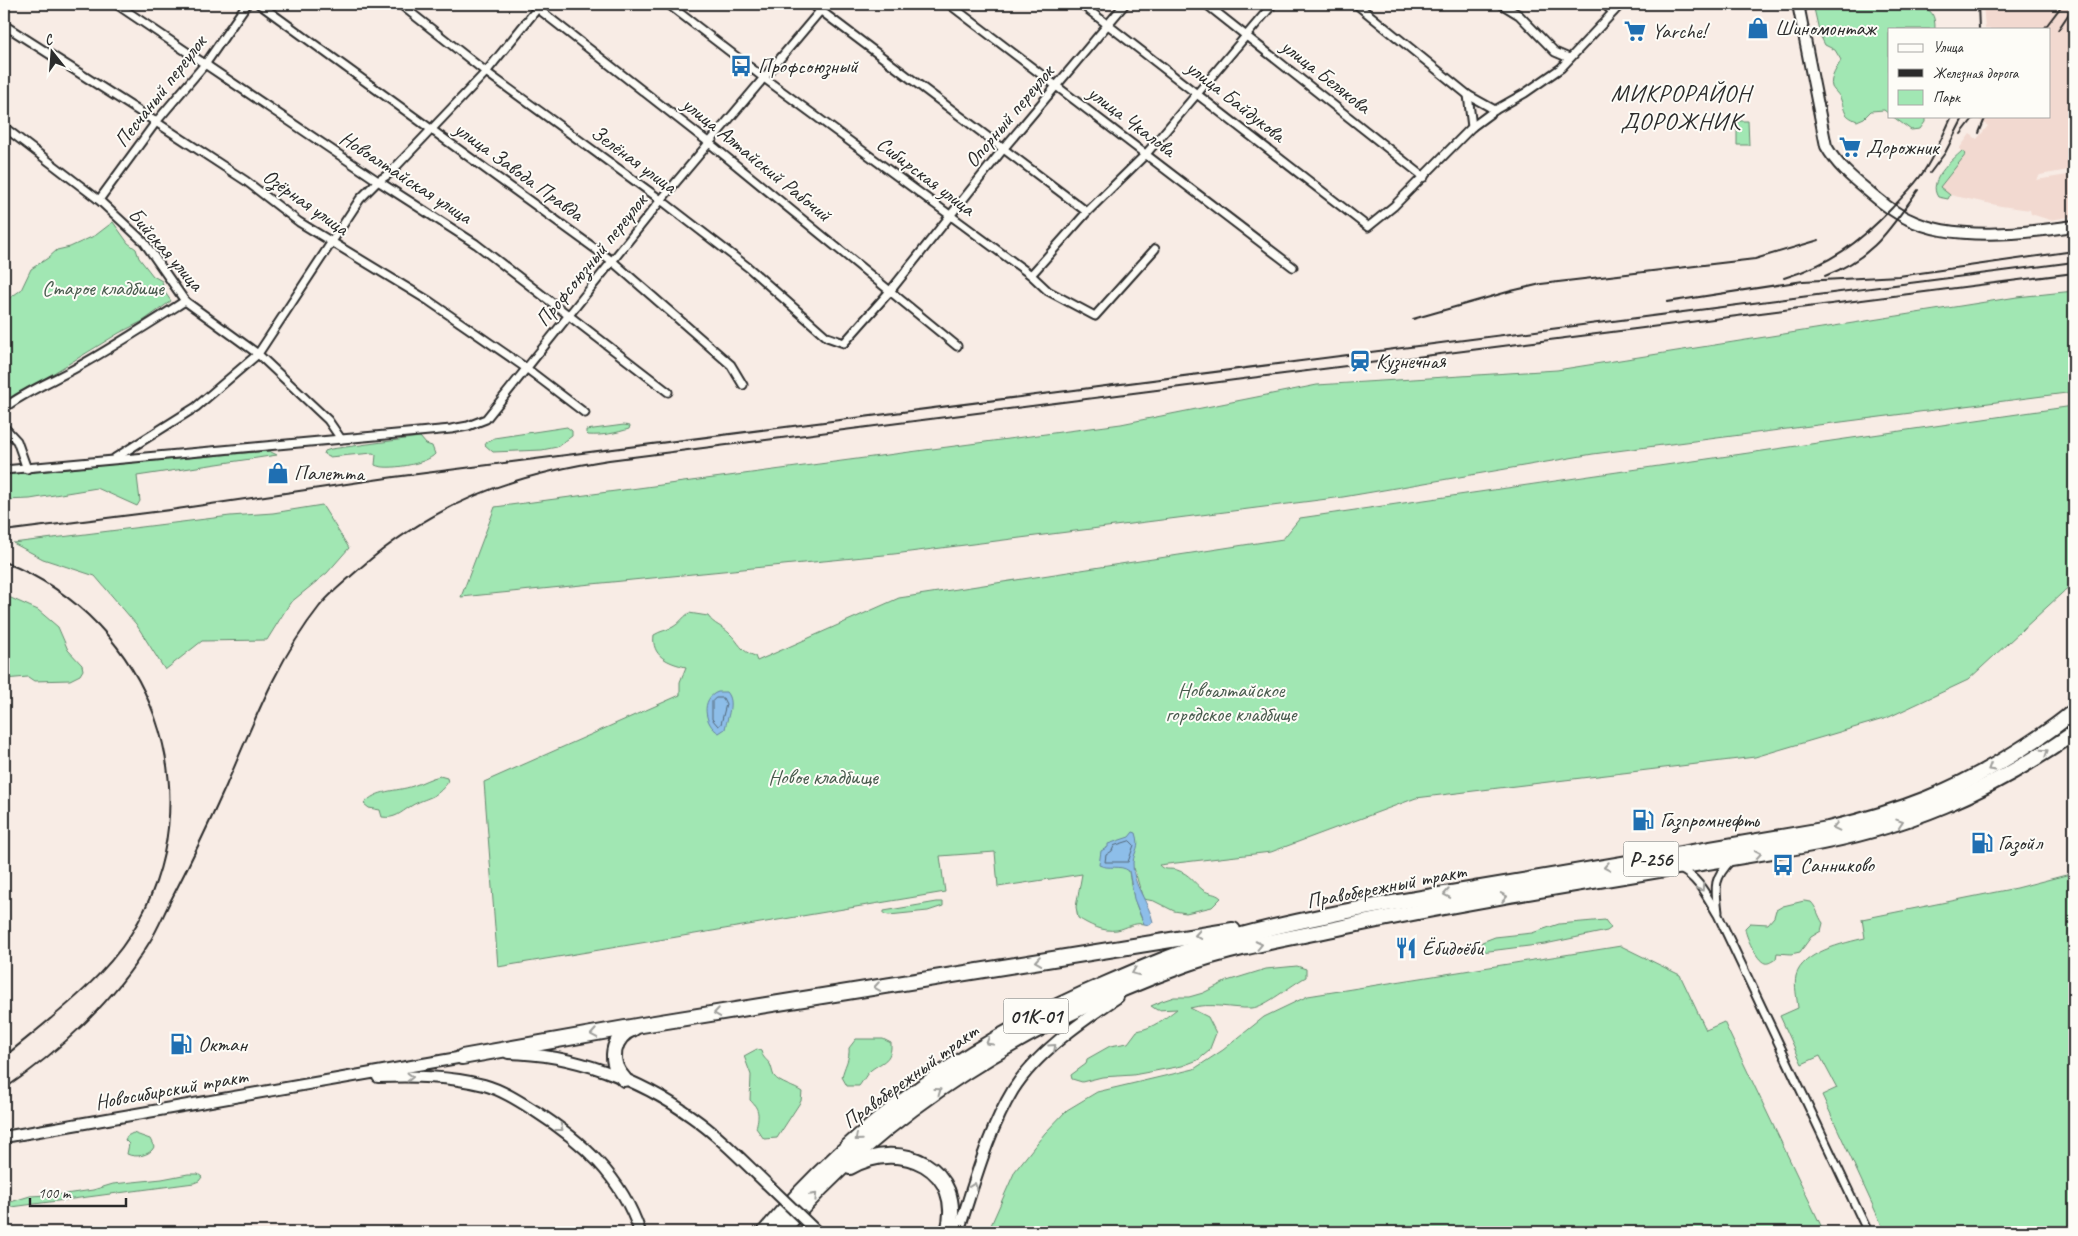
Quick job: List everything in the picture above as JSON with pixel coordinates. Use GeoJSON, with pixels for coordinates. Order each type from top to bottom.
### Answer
{"type":"FeatureCollection","features":[{"type":"Feature","properties":{"kind":"highway","name":"Правобережный тракт"},"geometry":{"type":"LineString","coordinates":[[765,1232],[823,1169],[870,1128],[943,1071],[1022,1023],[1076,997],[1181,953],[1234,937],[1369,915],[1819,831],[1870,819],[1929,799],[1972,778],[2037,739],[2073,713]]}},
{"type":"Feature","properties":{"kind":"highway","name":"Правобережный тракт"},"geometry":{"type":"LineString","coordinates":[[781,1232],[832,1178],[910,1111],[984,1060],[1064,1017],[1185,965],[1237,949],[1369,915],[1424,910],[1838,840],[1908,821],[1953,802],[2008,775],[2074,733]]}},
{"type":"Feature","properties":{"kind":"highway"},"geometry":{"type":"LineString","coordinates":[[462,1057],[642,1026],[1369,915]]}},
{"type":"Feature","properties":{"kind":"highway"},"geometry":{"type":"LineString","coordinates":[[624,1079],[617,1072],[613,1054],[617,1043],[623,1035],[630,1030],[642,1026]]}},
{"type":"Feature","properties":{"kind":"highway"},"geometry":{"type":"LineString","coordinates":[[832,1178],[855,1164],[884,1156],[900,1155],[922,1162],[939,1177],[945,1186],[950,1200],[951,1214],[948,1232]]}},
{"type":"Feature","properties":{"kind":"main road"},"geometry":{"type":"LineString","coordinates":[[1798,4],[1826,146],[1838,164],[1884,203],[1908,220],[1944,231],[1986,234],[2074,226]]}},
{"type":"Feature","properties":{"kind":"main road"},"geometry":{"type":"LineString","coordinates":[[958,1232],[989,1142],[1003,1108],[1023,1076],[1057,1043],[1101,1008],[1137,984]]}},
{"type":"Feature","properties":{"kind":"main road"},"geometry":{"type":"LineString","coordinates":[[344,1078],[462,1057],[504,1053],[536,1055],[590,1067],[624,1079],[660,1096],[694,1118],[766,1182],[817,1232]]}},
{"type":"Feature","properties":{"kind":"main road"},"geometry":{"type":"LineString","coordinates":[[344,1078],[430,1077],[485,1086],[506,1093],[555,1124],[597,1159],[621,1191],[631,1209],[640,1232]]}},
{"type":"Feature","properties":{"kind":"main road","name":"Новосибирский тракт"},"geometry":{"type":"LineString","coordinates":[[4,1137],[344,1078]]}},
{"type":"Feature","properties":{"kind":"street","name":"Новоалтайская улица"},"geometry":{"type":"LineString","coordinates":[[116,4],[378,181],[476,244],[668,392]]}},
{"type":"Feature","properties":{"kind":"street","name":"Песчаный переулок"},"geometry":{"type":"LineString","coordinates":[[99,200],[156,122],[206,63],[247,4]]}},
{"type":"Feature","properties":{"kind":"street","name":"улица Завода Правда"},"geometry":{"type":"LineString","coordinates":[[259,4],[612,261],[731,365],[742,385]]}},
{"type":"Feature","properties":{"kind":"street","name":"Зелёная улица"},"geometry":{"type":"LineString","coordinates":[[400,4],[486,72],[661,200],[749,268],[827,337],[844,344]]}},
{"type":"Feature","properties":{"kind":"street","name":"Сибирская улица"},"geometry":{"type":"LineString","coordinates":[[668,4],[764,78],[1031,275],[1048,290],[1095,316],[1154,249]]}},
{"type":"Feature","properties":{"kind":"street"},"geometry":{"type":"LineString","coordinates":[[812,4],[824,7],[1087,212]]}},
{"type":"Feature","properties":{"kind":"street","name":"улица Чкалова"},"geometry":{"type":"LineString","coordinates":[[949,4],[1293,267]]}},
{"type":"Feature","properties":{"kind":"street","name":"улица Байдукова"},"geometry":{"type":"LineString","coordinates":[[1081,4],[1368,227],[1394,206],[1424,176]]}},
{"type":"Feature","properties":{"kind":"street","name":"Опорный переулок"},"geometry":{"type":"LineString","coordinates":[[844,344],[891,290],[948,215],[1125,4]]}},
{"type":"Feature","properties":{"kind":"street","name":"улица Белякова"},"geometry":{"type":"LineString","coordinates":[[1206,4],[1424,176]]}},
{"type":"Feature","properties":{"kind":"street"},"geometry":{"type":"LineString","coordinates":[[1031,275],[1087,212],[1146,154],[1245,34],[1273,4]]}},
{"type":"Feature","properties":{"kind":"street"},"geometry":{"type":"LineString","coordinates":[[1356,4],[1468,95],[1495,110]]}},
{"type":"Feature","properties":{"kind":"street"},"geometry":{"type":"LineString","coordinates":[[1501,4],[1519,15],[1556,52],[1569,58]]}},
{"type":"Feature","properties":{"kind":"street"},"geometry":{"type":"LineString","coordinates":[[1604,4],[1613,12]]}},
{"type":"Feature","properties":{"kind":"street"},"geometry":{"type":"LineString","coordinates":[[1424,176],[1472,127],[1495,110],[1526,94],[1561,68],[1621,4]]}},
{"type":"Feature","properties":{"kind":"street"},"geometry":{"type":"LineString","coordinates":[[114,459],[196,407],[258,354],[360,199],[378,181],[389,174],[486,72],[537,5]]}},
{"type":"Feature","properties":{"kind":"street","name":"улица Алтайский Рабочий"},"geometry":{"type":"LineString","coordinates":[[537,5],[891,290],[957,346]]}},
{"type":"Feature","properties":{"kind":"street","name":"Профсоюзный переулок"},"geometry":{"type":"LineString","coordinates":[[342,438],[451,429],[480,422],[492,413],[708,142],[824,7]]}},
{"type":"Feature","properties":{"kind":"street","name":"Озёрная улица"},"geometry":{"type":"LineString","coordinates":[[4,25],[246,181],[299,222],[429,302],[526,368],[585,413]]}},
{"type":"Feature","properties":{"kind":"street"},"geometry":{"type":"LineString","coordinates":[[1468,95],[1472,127]]}},
{"type":"Feature","properties":{"kind":"street","name":"Бийская улица"},"geometry":{"type":"LineString","coordinates":[[4,127],[99,200],[144,242],[185,301],[258,354],[328,420],[342,438]]}},
{"type":"Feature","properties":{"kind":"street"},"geometry":{"type":"LineString","coordinates":[[4,408],[16,399],[126,339],[185,301]]}},
{"type":"Feature","properties":{"kind":"street"},"geometry":{"type":"LineString","coordinates":[[4,427],[17,441],[27,469]]}},
{"type":"Feature","properties":{"kind":"street"},"geometry":{"type":"LineString","coordinates":[[4,470],[342,438]]}},
{"type":"Feature","properties":{"kind":"street"},"geometry":{"type":"LineString","coordinates":[[1718,914],[1715,886],[1717,877],[1733,858]]}},
{"type":"Feature","properties":{"kind":"street"},"geometry":{"type":"LineString","coordinates":[[1678,868],[1691,875],[1698,882],[1718,914],[1868,1232]]}},
{"type":"Feature","properties":{"kind":"shaded area"},"geometry":{"type":"Polygon","coordinates":[[[1983,4],[2074,4],[2074,169],[2040,175],[2036,180],[2074,174],[2074,216],[2050,220],[2031,214],[2030,210],[1950,195],[1940,187],[1966,154],[1959,149],[1970,134],[1977,139],[1988,126],[1977,118],[2050,118],[2050,28],[1985,28],[1983,4]]]}},
{"type":"Feature","properties":{"kind":"green space"},"geometry":{"type":"Polygon","coordinates":[[[1813,4],[1919,4],[1932,13],[1935,28],[1888,28],[1888,113],[1884,110],[1871,111],[1864,118],[1857,121],[1846,113],[1840,98],[1832,87],[1833,76],[1841,60],[1835,50],[1825,45],[1820,35],[1813,4]]]}},
{"type":"Feature","properties":{"kind":"green space"},"geometry":{"type":"Polygon","coordinates":[[[1895,118],[1925,118],[1925,122],[1920,129],[1911,130],[1895,118]]]}},
{"type":"Feature","properties":{"kind":"green space"},"geometry":{"type":"Polygon","coordinates":[[[1737,121],[1748,121],[1749,145],[1737,145],[1737,121]]]}},
{"type":"Feature","properties":{"kind":"green space"},"geometry":{"type":"Polygon","coordinates":[[[1962,151],[1966,154],[1940,187],[1950,195],[1948,199],[1938,197],[1935,191],[1938,178],[1962,151]]]}},
{"type":"Feature","properties":{"kind":"green space","name":"Старое кладбище"},"geometry":{"type":"Polygon","coordinates":[[[113,222],[128,243],[136,249],[139,258],[153,276],[162,281],[164,291],[171,301],[143,321],[119,333],[8,401],[4,387],[4,302],[21,290],[31,269],[57,250],[70,247],[96,235],[113,222]]]}},
{"type":"Feature","properties":{"kind":"green space"},"geometry":{"type":"Polygon","coordinates":[[[2074,291],[2074,392],[1593,454],[1343,497],[894,554],[461,597],[495,507],[1121,424],[1317,385],[1557,370],[2017,297],[2074,291]]]}},
{"type":"Feature","properties":{"kind":"green space","name":"Новоалтайское городское кладбище"},"geometry":{"type":"Polygon","coordinates":[[[2073,406],[2074,582],[1968,680],[1887,718],[1755,757],[1416,798],[1271,852],[1159,865],[1167,869],[1175,869],[1189,876],[1203,890],[1221,898],[1212,907],[1186,913],[1174,911],[1154,901],[1143,899],[1134,868],[1129,871],[1131,884],[1136,905],[1144,924],[1134,924],[1117,930],[1101,929],[1078,918],[1076,907],[1082,874],[998,887],[995,852],[940,856],[945,892],[498,967],[484,782],[680,695],[680,682],[686,667],[667,661],[658,653],[655,648],[654,635],[675,626],[689,613],[708,616],[729,633],[743,649],[755,656],[757,661],[899,598],[1283,539],[1300,518],[2073,406]]]}},
{"type":"Feature","properties":{"kind":"green space"},"geometry":{"type":"Polygon","coordinates":[[[624,425],[630,426],[629,429],[604,435],[588,435],[586,433],[586,430],[624,425]]]}},
{"type":"Feature","properties":{"kind":"green space"},"geometry":{"type":"Polygon","coordinates":[[[567,427],[572,431],[572,436],[557,447],[542,450],[493,452],[485,445],[494,438],[567,427]]]}},
{"type":"Feature","properties":{"kind":"green space"},"geometry":{"type":"Polygon","coordinates":[[[420,437],[426,444],[432,446],[435,454],[424,461],[406,466],[380,467],[375,465],[376,455],[373,453],[329,457],[324,454],[325,451],[331,449],[420,437]]]}},
{"type":"Feature","properties":{"kind":"green space"},"geometry":{"type":"Polygon","coordinates":[[[269,451],[277,455],[137,476],[140,501],[137,506],[97,488],[30,499],[4,500],[4,475],[269,451]]]}},
{"type":"Feature","properties":{"kind":"green space"},"geometry":{"type":"Polygon","coordinates":[[[322,505],[349,548],[327,573],[290,603],[267,640],[202,641],[165,670],[136,624],[95,576],[43,559],[13,543],[230,516],[273,513],[322,505]]]}},
{"type":"Feature","properties":{"kind":"green space"},"geometry":{"type":"Polygon","coordinates":[[[4,595],[38,610],[58,627],[68,650],[82,665],[83,670],[80,675],[70,680],[34,681],[28,677],[4,679],[4,595]]]}},
{"type":"Feature","properties":{"kind":"green space"},"geometry":{"type":"Polygon","coordinates":[[[440,776],[447,778],[448,782],[439,792],[394,816],[382,817],[380,810],[369,808],[364,804],[380,793],[407,788],[440,776]]]}},
{"type":"Feature","properties":{"kind":"green space"},"geometry":{"type":"Polygon","coordinates":[[[2074,873],[2074,1232],[1885,1232],[1822,1095],[1837,1088],[1820,1056],[1802,1064],[1780,1016],[1798,1008],[1795,980],[1800,968],[1806,961],[1825,950],[1865,938],[1862,919],[2016,888],[2074,873]]]}},
{"type":"Feature","properties":{"kind":"green space"},"geometry":{"type":"Polygon","coordinates":[[[1804,901],[1811,902],[1815,907],[1823,923],[1821,931],[1811,937],[1800,952],[1791,954],[1777,953],[1776,959],[1766,963],[1758,958],[1745,928],[1750,923],[1768,924],[1774,917],[1776,910],[1783,906],[1804,901]]]}},
{"type":"Feature","properties":{"kind":"green space"},"geometry":{"type":"Polygon","coordinates":[[[943,902],[943,906],[928,911],[884,914],[884,911],[943,902]]]}},
{"type":"Feature","properties":{"kind":"green space"},"geometry":{"type":"Polygon","coordinates":[[[1605,920],[1611,928],[1607,931],[1545,944],[1482,952],[1479,949],[1482,942],[1495,937],[1532,933],[1559,924],[1605,920]]]}},
{"type":"Feature","properties":{"kind":"green space"},"geometry":{"type":"Polygon","coordinates":[[[1621,946],[1680,975],[1706,1030],[1724,1022],[1824,1232],[988,1232],[1015,1171],[1045,1133],[1067,1110],[1097,1092],[1194,1069],[1223,1050],[1264,1017],[1308,996],[1621,946]]]}},
{"type":"Feature","properties":{"kind":"green space"},"geometry":{"type":"Polygon","coordinates":[[[1297,966],[1306,969],[1306,977],[1257,1007],[1198,1006],[1190,1008],[1208,1017],[1216,1033],[1209,1051],[1198,1060],[1182,1066],[1133,1075],[1102,1077],[1082,1082],[1072,1079],[1071,1075],[1086,1064],[1087,1059],[1110,1046],[1128,1043],[1137,1031],[1163,1020],[1177,1009],[1157,1010],[1151,1006],[1174,997],[1189,997],[1203,993],[1227,981],[1266,969],[1297,966]]]}},
{"type":"Feature","properties":{"kind":"green space"},"geometry":{"type":"Polygon","coordinates":[[[856,1039],[883,1039],[891,1043],[891,1049],[886,1060],[870,1071],[859,1086],[847,1086],[842,1077],[848,1059],[849,1048],[856,1039]]]}},
{"type":"Feature","properties":{"kind":"green space"},"geometry":{"type":"Polygon","coordinates":[[[757,1049],[761,1051],[770,1064],[777,1079],[802,1092],[801,1101],[777,1138],[764,1139],[756,1128],[758,1113],[750,1100],[751,1075],[744,1056],[757,1049]]]}},
{"type":"Feature","properties":{"kind":"green space"},"geometry":{"type":"Polygon","coordinates":[[[133,1133],[150,1139],[154,1147],[152,1150],[142,1155],[134,1156],[127,1154],[129,1144],[125,1140],[127,1136],[133,1133]]]}},
{"type":"Feature","properties":{"kind":"green space"},"geometry":{"type":"Polygon","coordinates":[[[198,1174],[202,1177],[194,1183],[4,1208],[4,1204],[30,1196],[65,1194],[93,1190],[113,1184],[162,1179],[198,1174]]]}},
{"type":"Feature","properties":{"kind":"water"},"geometry":{"type":"Polygon","coordinates":[[[718,692],[726,692],[730,700],[729,715],[725,729],[719,733],[710,724],[706,712],[708,700],[718,692]]]}},
{"type":"Feature","properties":{"kind":"water"},"geometry":{"type":"Polygon","coordinates":[[[1133,832],[1136,833],[1138,842],[1133,871],[1151,915],[1153,922],[1149,925],[1144,924],[1134,899],[1129,871],[1122,868],[1099,865],[1101,851],[1108,847],[1108,844],[1129,837],[1133,832]]]}},
{"type":"Feature","properties":{"kind":"railway"},"geometry":{"type":"LineString","coordinates":[[1978,4],[1979,28]]}},
{"type":"Feature","properties":{"kind":"railway"},"geometry":{"type":"LineString","coordinates":[[2045,28],[2063,4]]}},
{"type":"Feature","properties":{"kind":"railway"},"geometry":{"type":"LineString","coordinates":[[2058,30],[2074,6]]}},
{"type":"Feature","properties":{"kind":"railway"},"geometry":{"type":"LineString","coordinates":[[1784,278],[1830,259],[1868,232],[1920,176],[1928,165],[1951,118]]}},
{"type":"Feature","properties":{"kind":"railway"},"geometry":{"type":"LineString","coordinates":[[1930,173],[1945,153],[1963,118]]}},
{"type":"Feature","properties":{"kind":"railway"},"geometry":{"type":"LineString","coordinates":[[1961,134],[1973,118]]}},
{"type":"Feature","properties":{"kind":"railway"},"geometry":{"type":"LineString","coordinates":[[1979,133],[1985,118]]}},
{"type":"Feature","properties":{"kind":"railway"},"geometry":{"type":"LineString","coordinates":[[1825,276],[1856,260],[1879,241],[1918,190]]}},
{"type":"Feature","properties":{"kind":"railway"},"geometry":{"type":"LineString","coordinates":[[1413,319],[1541,284],[1755,259],[1819,240]]}},
{"type":"Feature","properties":{"kind":"railway"},"geometry":{"type":"LineString","coordinates":[[1667,302],[1803,281],[1899,276],[2074,251]]}},
{"type":"Feature","properties":{"kind":"railway"},"geometry":{"type":"LineString","coordinates":[[4,531],[170,510],[394,477],[2074,262]]}},
{"type":"Feature","properties":{"kind":"railway"},"geometry":{"type":"LineString","coordinates":[[4,1089],[45,1059],[84,1024],[120,985],[149,943],[200,842],[278,671],[304,627],[319,607],[359,569],[416,526],[476,495],[539,474],[609,460],[2074,273]]}},
{"type":"Feature","properties":{"kind":"railway"},"geometry":{"type":"LineString","coordinates":[[4,562],[55,589],[98,625],[132,669],[155,718],[168,771],[168,826],[156,881],[131,934],[89,985],[4,1057]]}},
{"type":"Feature","properties":{"kind":"place","name":"Шиномонтаж"},"geometry":{"type":"Point","coordinates":[1758,28]}},
{"type":"Feature","properties":{"kind":"place","name":"Yarche!"},"geometry":{"type":"Point","coordinates":[1635,31]}},
{"type":"Feature","properties":{"kind":"place","name":"Профсоюзный"},"geometry":{"type":"Point","coordinates":[741,66]}},
{"type":"Feature","properties":{"kind":"place","name":"Дорожник"},"geometry":{"type":"Point","coordinates":[1850,147]}},
{"type":"Feature","properties":{"kind":"place","name":"Кузнечная"},"geometry":{"type":"Point","coordinates":[1360,361]}},
{"type":"Feature","properties":{"kind":"place","name":"Палетта"},"geometry":{"type":"Point","coordinates":[278,473]}},
{"type":"Feature","properties":{"kind":"place","name":"Газпромнефть"},"geometry":{"type":"Point","coordinates":[1643,820]}},
{"type":"Feature","properties":{"kind":"place","name":"Газойл"},"geometry":{"type":"Point","coordinates":[1982,843]}},
{"type":"Feature","properties":{"kind":"place","name":"Санниково"},"geometry":{"type":"Point","coordinates":[1783,865]}},
{"type":"Feature","properties":{"kind":"place","name":"Ёбидоёби"},"geometry":{"type":"Point","coordinates":[1406,948]}},
{"type":"Feature","properties":{"kind":"place","name":"Октан"},"geometry":{"type":"Point","coordinates":[181,1044]}},
{"type":"Feature","properties":{"kind":"district","name":"МИКРОРАЙОН ДОРОЖНИК"},"geometry":{"type":"Point","coordinates":[1681,107]}},
{"type":"Feature","properties":{"kind":"park label","name":"Новое кладбище"},"geometry":{"type":"Point","coordinates":[823,777]}}]}
